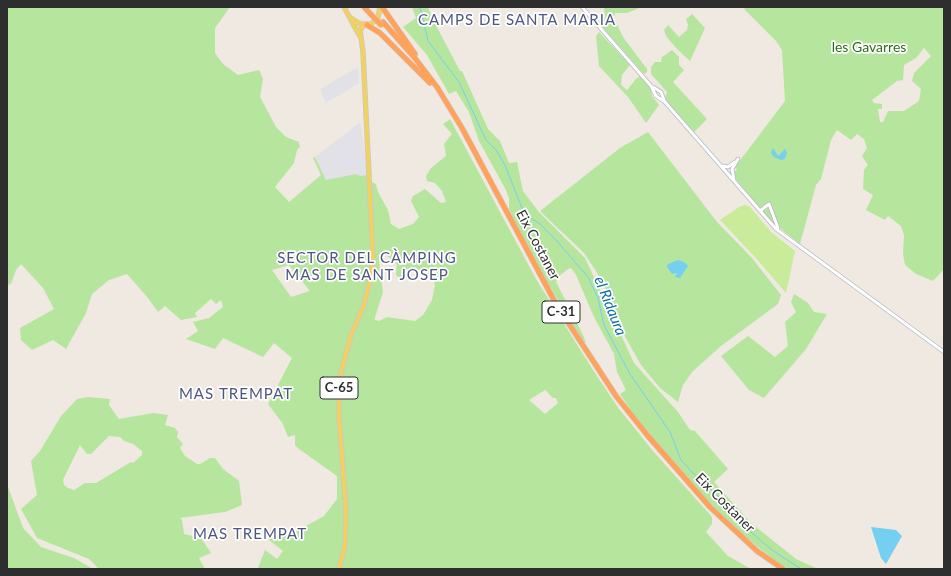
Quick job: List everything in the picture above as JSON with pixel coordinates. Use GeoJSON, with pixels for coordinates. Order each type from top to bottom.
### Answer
{"type":"FeatureCollection","features":[{"type":"Feature","properties":{"kind":"highway","name":"Eix Costaner"},"geometry":{"type":"LineString","coordinates":[[364,7],[382,24]]}},
{"type":"Feature","properties":{"kind":"highway","name":"Eix Costaner"},"geometry":{"type":"LineString","coordinates":[[369,7],[431,82],[462,128],[553,299],[584,349],[616,396],[652,442],[710,507],[757,551],[783,569]]}},
{"type":"Feature","properties":{"kind":"highway"},"geometry":{"type":"LineString","coordinates":[[381,7],[431,82]]}},
{"type":"Feature","properties":{"kind":"highway"},"geometry":{"type":"LineString","coordinates":[[366,25],[380,33],[431,82]]}},
{"type":"Feature","properties":{"kind":"highway","name":"Eix Costaner"},"geometry":{"type":"LineString","coordinates":[[431,82],[478,163],[554,305],[614,398],[659,454],[708,508],[750,549],[778,569]]}},
{"type":"Feature","properties":{"kind":"main road","name":"C-65"},"geometry":{"type":"LineString","coordinates":[[344,7],[351,18],[362,45]]}},
{"type":"Feature","properties":{"kind":"main road"},"geometry":{"type":"LineString","coordinates":[[366,25],[375,22],[378,18],[381,7]]}},
{"type":"Feature","properties":{"kind":"main road","name":"C-65"},"geometry":{"type":"LineString","coordinates":[[339,569],[345,545],[346,509],[339,417],[339,380],[351,335],[364,305],[372,260],[362,45],[360,30],[366,25],[351,18]]}},
{"type":"Feature","properties":{"kind":"street"},"geometry":{"type":"LineString","coordinates":[[582,7],[656,92],[656,96],[660,96],[750,200],[781,233],[944,352]]}},
{"type":"Feature","properties":{"kind":"street"},"geometry":{"type":"LineString","coordinates":[[656,92],[661,92],[660,96]]}},
{"type":"Feature","properties":{"kind":"street"},"geometry":{"type":"LineString","coordinates":[[738,159],[732,169],[726,172],[728,167],[738,159]]}},
{"type":"Feature","properties":{"kind":"street"},"geometry":{"type":"LineString","coordinates":[[720,165],[728,167]]}},
{"type":"Feature","properties":{"kind":"street"},"geometry":{"type":"LineString","coordinates":[[732,169],[735,182]]}},
{"type":"Feature","properties":{"kind":"street"},"geometry":{"type":"LineString","coordinates":[[760,210],[769,204],[774,221],[781,233]]}},
{"type":"Feature","properties":{"kind":"shaded area"},"geometry":{"type":"Polygon","coordinates":[[[358,67],[359,83],[326,103],[320,89],[358,67]]]}},
{"type":"Feature","properties":{"kind":"shaded area"},"geometry":{"type":"Polygon","coordinates":[[[359,123],[361,124],[367,175],[326,180],[315,157],[359,123]]]}},
{"type":"Feature","properties":{"kind":"green space"},"geometry":{"type":"Polygon","coordinates":[[[7,7],[230,7],[215,28],[215,53],[223,64],[238,75],[259,70],[263,79],[260,97],[276,127],[286,137],[299,142],[300,147],[297,150],[294,163],[275,187],[289,202],[321,175],[313,158],[319,154],[315,157],[326,180],[356,174],[360,176],[367,175],[367,180],[376,184],[378,192],[388,210],[391,224],[399,229],[413,224],[419,217],[411,201],[413,196],[425,189],[441,203],[446,202],[442,191],[435,183],[427,181],[426,176],[431,168],[446,156],[444,144],[452,134],[443,124],[450,119],[536,279],[619,409],[653,451],[712,517],[712,524],[706,532],[728,556],[751,569],[241,569],[258,568],[265,550],[277,559],[283,551],[269,540],[270,537],[284,532],[295,532],[324,516],[337,499],[337,476],[295,445],[295,435],[288,437],[283,424],[268,404],[292,358],[274,343],[263,357],[223,338],[215,349],[186,339],[198,331],[193,322],[209,318],[223,307],[221,300],[216,304],[211,299],[195,313],[197,317],[181,320],[165,306],[158,312],[127,274],[109,280],[92,294],[86,313],[66,349],[53,340],[32,350],[21,340],[20,328],[54,309],[43,288],[21,264],[16,270],[11,284],[7,285],[7,7]],[[381,253],[379,261],[383,292],[375,320],[379,321],[387,317],[415,321],[423,315],[432,300],[435,285],[433,277],[414,270],[409,272],[404,278],[399,278],[396,275],[397,264],[385,254],[381,253]],[[289,265],[272,270],[291,297],[310,291],[289,265]],[[545,390],[529,400],[545,414],[558,403],[556,398],[553,398],[545,390]]]}},
{"type":"Feature","properties":{"kind":"green space"},"geometry":{"type":"Polygon","coordinates":[[[412,7],[428,7],[432,18],[460,71],[462,71],[488,129],[500,141],[509,163],[517,162],[523,191],[538,211],[585,258],[634,363],[678,412],[690,430],[695,431],[728,469],[714,482],[751,523],[796,559],[818,569],[789,569],[778,563],[743,535],[695,488],[634,415],[620,394],[626,390],[617,372],[614,354],[594,317],[576,275],[571,268],[568,269],[558,277],[556,282],[586,342],[583,343],[535,261],[513,218],[509,208],[509,198],[506,190],[479,141],[469,112],[456,91],[449,94],[427,55],[403,27],[416,18],[412,7]]]}},
{"type":"Feature","properties":{"kind":"green space"},"geometry":{"type":"Polygon","coordinates":[[[604,7],[642,7],[627,13],[615,13],[614,18],[623,37],[647,69],[647,72],[644,74],[597,21],[605,18],[604,7]]]}},
{"type":"Feature","properties":{"kind":"green space","name":"les Gavarres"},"geometry":{"type":"Polygon","coordinates":[[[746,7],[944,7],[944,269],[933,281],[916,274],[905,265],[903,254],[904,235],[901,226],[888,216],[885,220],[866,210],[873,195],[863,189],[864,170],[868,165],[862,156],[867,148],[864,139],[857,134],[851,140],[837,130],[831,140],[821,179],[816,185],[800,244],[770,220],[735,178],[734,172],[737,170],[735,167],[785,101],[782,50],[776,41],[744,9],[746,7]],[[924,48],[916,58],[904,65],[903,80],[897,81],[872,100],[874,103],[882,104],[882,109],[878,109],[880,122],[883,122],[888,111],[904,111],[919,101],[921,89],[912,81],[914,73],[931,56],[924,48]]]}},
{"type":"Feature","properties":{"kind":"green space"},"geometry":{"type":"Polygon","coordinates":[[[692,14],[705,28],[690,61],[666,36],[664,30],[668,25],[679,37],[687,30],[688,25],[686,19],[692,14]]]}},
{"type":"Feature","properties":{"kind":"green space"},"geometry":{"type":"Polygon","coordinates":[[[599,32],[630,65],[622,75],[621,85],[627,90],[640,76],[651,89],[652,96],[659,105],[646,123],[628,97],[599,66],[596,36],[599,32]]]}},
{"type":"Feature","properties":{"kind":"green space"},"geometry":{"type":"Polygon","coordinates":[[[672,50],[679,57],[679,65],[684,70],[673,82],[707,119],[694,132],[665,99],[667,92],[651,74],[651,67],[655,62],[661,62],[662,57],[672,50]]]}},
{"type":"Feature","properties":{"kind":"green space"},"geometry":{"type":"Polygon","coordinates":[[[648,132],[717,222],[751,257],[781,295],[778,304],[721,346],[693,371],[683,385],[678,402],[660,388],[641,365],[613,315],[605,288],[584,253],[540,211],[620,148],[648,132]]]}},
{"type":"Feature","properties":{"kind":"green space"},"geometry":{"type":"Polygon","coordinates":[[[745,205],[750,207],[771,232],[795,251],[786,293],[720,220],[739,207],[745,205]]]}},
{"type":"Feature","properties":{"kind":"green space"},"geometry":{"type":"Polygon","coordinates":[[[794,294],[808,303],[814,312],[827,314],[806,349],[764,398],[749,390],[721,356],[748,336],[775,357],[788,346],[785,322],[796,312],[791,302],[794,294]]]}},
{"type":"Feature","properties":{"kind":"green space"},"geometry":{"type":"Polygon","coordinates":[[[88,397],[110,399],[109,405],[119,419],[153,413],[168,415],[165,425],[175,428],[178,432],[177,437],[183,444],[180,448],[185,456],[197,464],[200,464],[210,458],[215,458],[223,469],[239,481],[242,505],[225,512],[180,518],[182,520],[184,534],[201,538],[211,553],[199,558],[205,569],[99,569],[89,559],[37,538],[21,509],[37,495],[31,461],[40,451],[61,416],[77,399],[88,397]],[[109,436],[91,454],[87,454],[80,445],[63,480],[64,485],[74,490],[85,483],[96,483],[131,462],[133,463],[142,455],[142,451],[133,444],[124,441],[120,437],[109,436]]]}},
{"type":"Feature","properties":{"kind":"green space"},"geometry":{"type":"Polygon","coordinates":[[[7,484],[23,528],[41,547],[74,558],[93,569],[7,569],[7,484]]]}},
{"type":"Feature","properties":{"kind":"water"},"geometry":{"type":"Polygon","coordinates":[[[773,148],[778,156],[785,149],[787,153],[785,159],[781,160],[774,157],[771,153],[773,148]]]}},
{"type":"Feature","properties":{"kind":"water"},"geometry":{"type":"Polygon","coordinates":[[[678,260],[684,262],[688,266],[680,278],[675,277],[677,273],[672,274],[667,267],[668,264],[678,260]]]}},
{"type":"Feature","properties":{"kind":"water"},"geometry":{"type":"Polygon","coordinates":[[[871,527],[896,530],[902,536],[886,564],[881,558],[871,527]]]}},
{"type":"Feature","properties":{"kind":"waterway","name":"el Ridaura"},"geometry":{"type":"LineString","coordinates":[[420,7],[428,41],[459,82],[486,140],[496,150],[505,165],[522,208],[529,217],[540,224],[556,240],[588,277],[598,298],[604,325],[630,374],[670,432],[681,460],[718,496],[740,523],[772,550],[801,569]]}},
{"type":"Feature","properties":{"kind":"district","name":"CAMPS DE SANTA MARIA"},"geometry":{"type":"Point","coordinates":[517,20]}},
{"type":"Feature","properties":{"kind":"district","name":"SECTOR DEL CÀMPING MAS DE SANT JOSEP"},"geometry":{"type":"Point","coordinates":[367,266]}},
{"type":"Feature","properties":{"kind":"district","name":"MAS TREMPAT"},"geometry":{"type":"Point","coordinates":[236,394]}},
{"type":"Feature","properties":{"kind":"district","name":"MAS TREMPAT"},"geometry":{"type":"Point","coordinates":[250,534]}}]}
